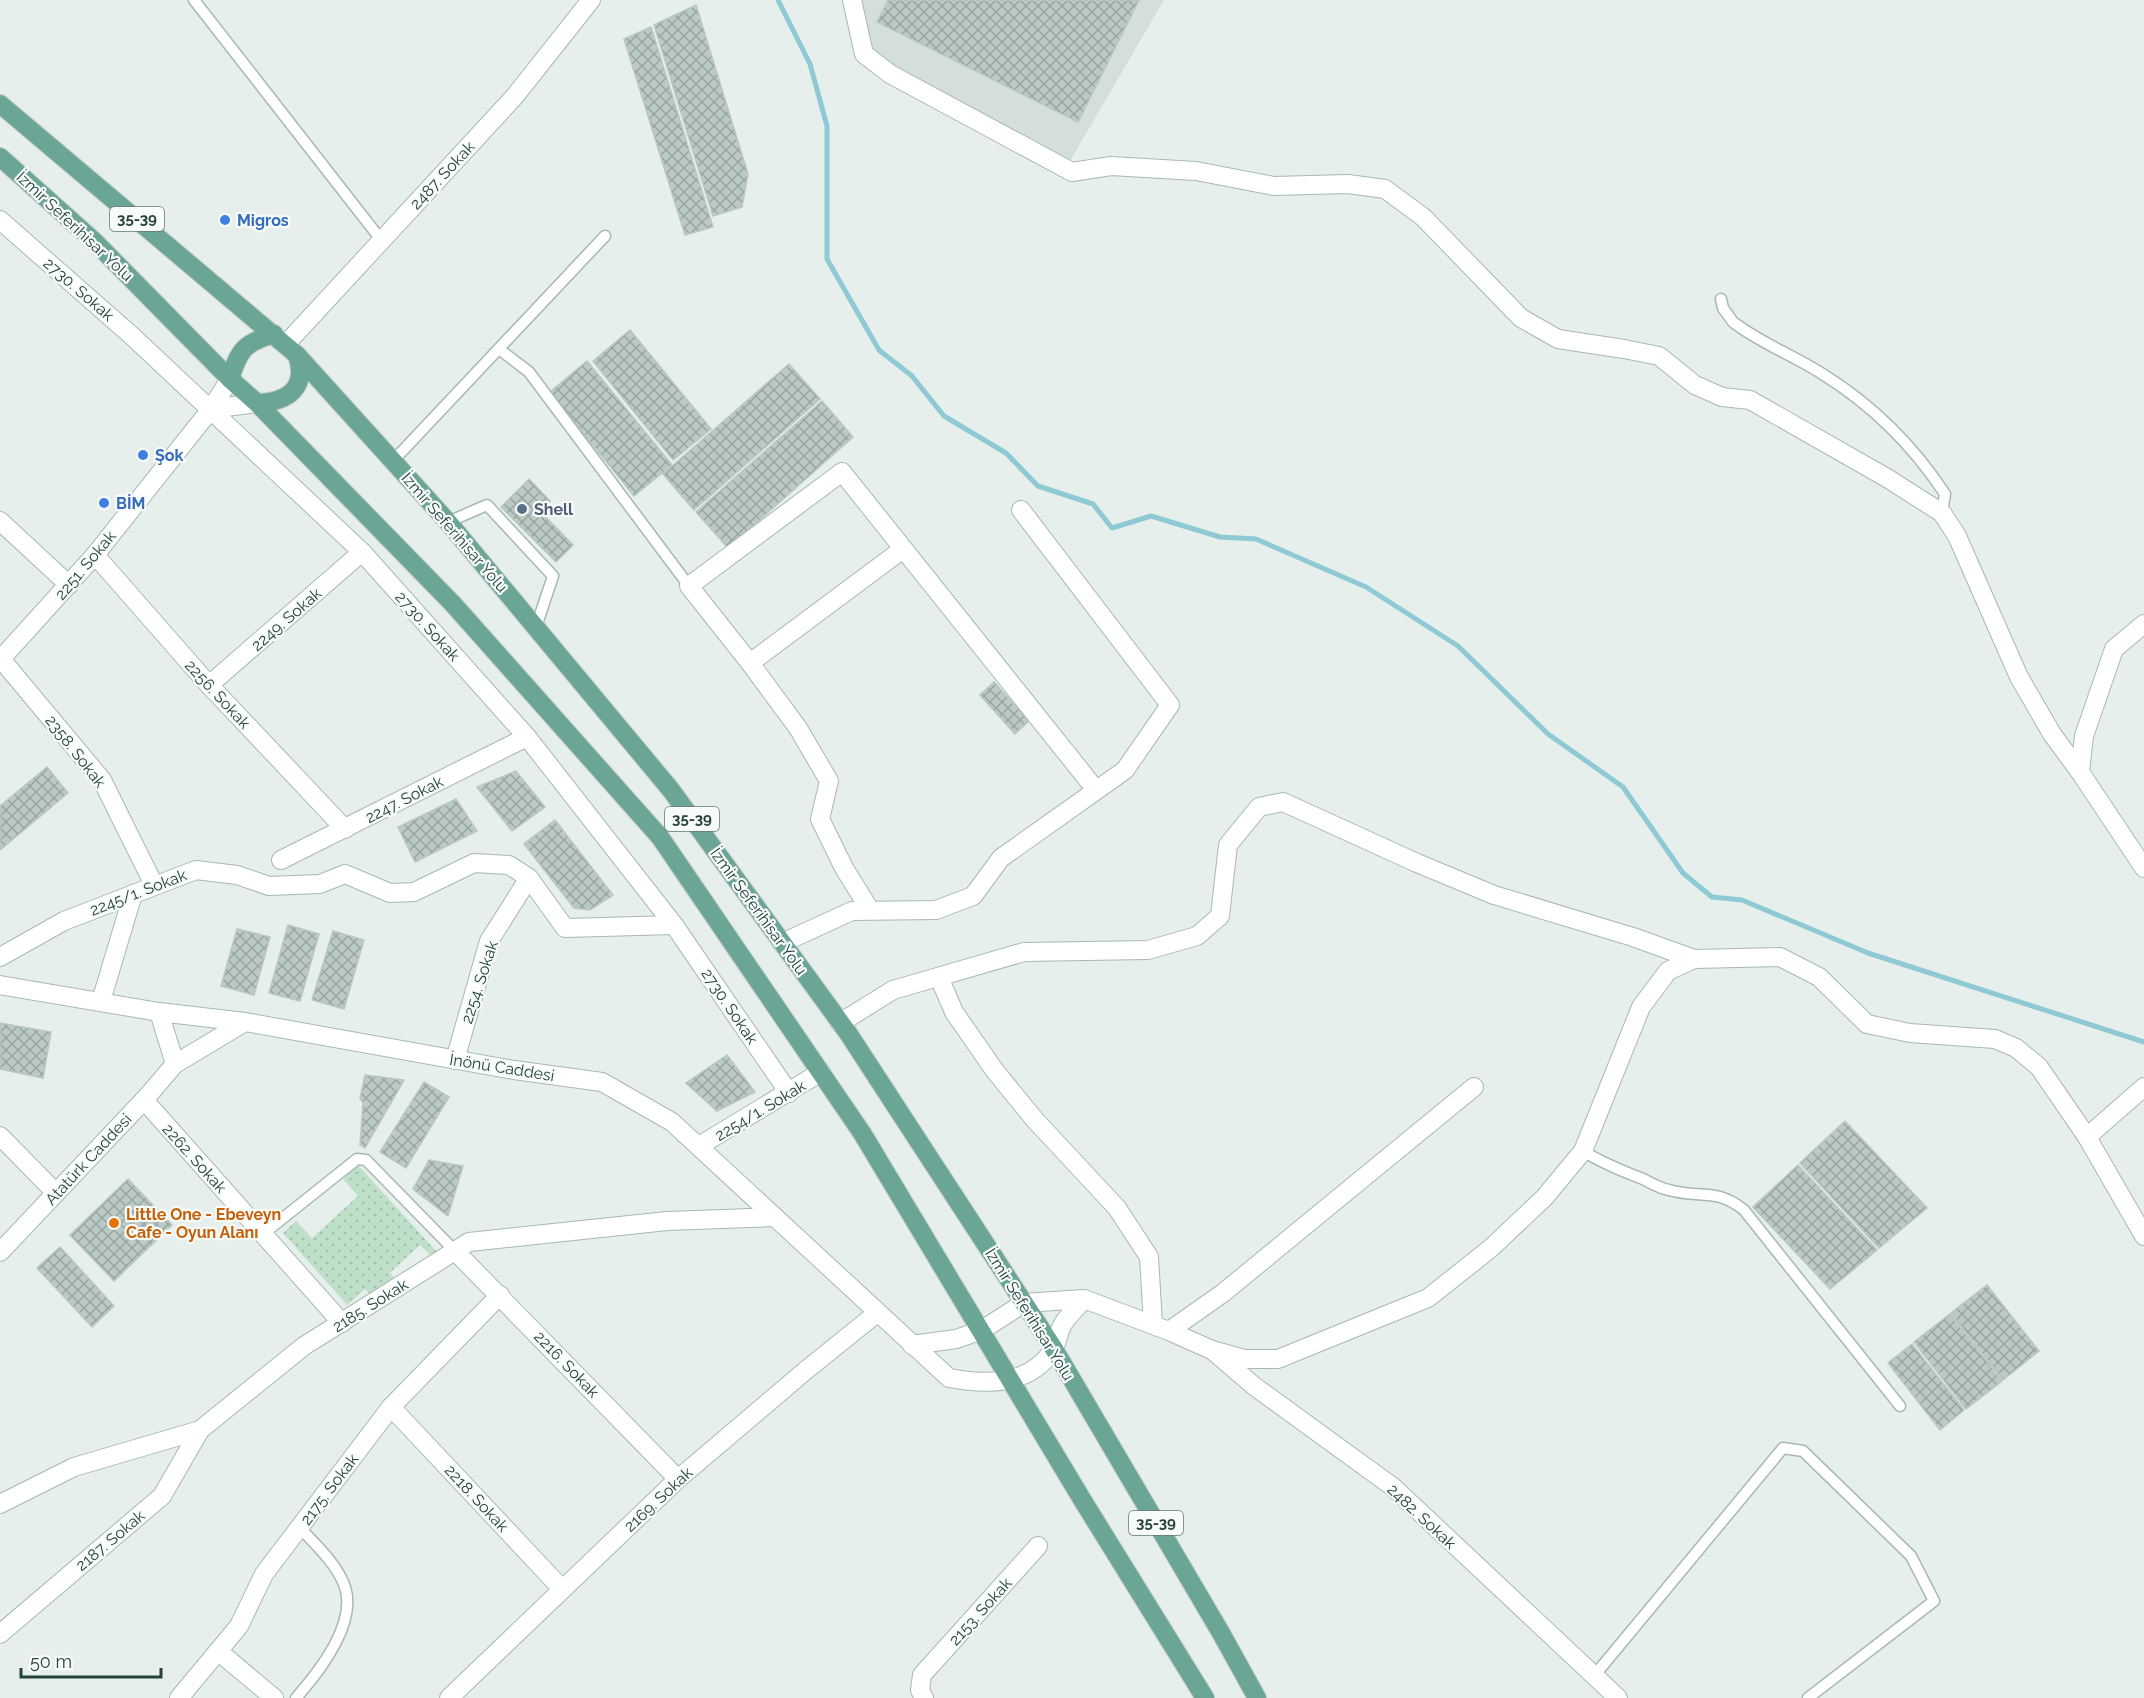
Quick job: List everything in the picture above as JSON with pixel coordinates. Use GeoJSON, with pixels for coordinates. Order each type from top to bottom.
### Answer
{"type":"FeatureCollection","features":[{"type":"Feature","properties":{"kind":"main road","name":"İzmir Seferihisar Yolu"},"geometry":{"type":"LineString","coordinates":[[0,104],[285,344],[448,522],[671,790],[840,1023],[1024,1302],[1054,1349],[1257,1698]]}},
{"type":"Feature","properties":{"kind":"main road","name":"İzmir Seferihisar Yolu"},"geometry":{"type":"LineString","coordinates":[[0,157],[95,242],[230,379],[257,403],[453,604],[660,837],[862,1133],[1077,1491],[1206,1698]]}},
{"type":"Feature","properties":{"kind":"main road"},"geometry":{"type":"LineString","coordinates":[[230,379],[241,350],[250,342],[285,344],[300,365],[299,381],[290,394],[281,400],[257,403]]}},
{"type":"Feature","properties":{"kind":"street"},"geometry":{"type":"LineString","coordinates":[[575,20],[585,0]]}},
{"type":"Feature","properties":{"kind":"street","name":"2487. Sokak"},"geometry":{"type":"LineString","coordinates":[[285,344],[515,96],[591,0]]}},
{"type":"Feature","properties":{"kind":"street"},"geometry":{"type":"LineString","coordinates":[[852,0],[864,54],[890,74],[1072,172],[1111,166],[1196,171],[1274,186],[1348,184],[1384,189],[1423,217],[1521,318],[1558,339],[1659,356],[1695,385],[1722,397],[1750,400],[1887,478],[1942,513],[1957,536],[2019,677],[2052,734],[2144,868]]}},
{"type":"Feature","properties":{"kind":"street","name":"2730. Sokak"},"geometry":{"type":"LineString","coordinates":[[0,220],[212,409],[362,552],[527,737],[674,925],[789,1093]]}},
{"type":"Feature","properties":{"kind":"street","name":"2251. Sokak"},"geometry":{"type":"LineString","coordinates":[[0,660],[95,555],[212,409],[230,379]]}},
{"type":"Feature","properties":{"kind":"street"},"geometry":{"type":"LineString","coordinates":[[212,409],[257,403]]}},
{"type":"Feature","properties":{"kind":"street"},"geometry":{"type":"LineString","coordinates":[[870,910],[844,868],[820,819],[829,780],[798,728],[689,586],[842,472],[1096,790]]}},
{"type":"Feature","properties":{"kind":"street"},"geometry":{"type":"LineString","coordinates":[[782,943],[852,911],[936,910],[973,896],[1001,858],[1125,770],[1170,705],[1021,510]]}},
{"type":"Feature","properties":{"kind":"street"},"geometry":{"type":"LineString","coordinates":[[0,520],[69,585]]}},
{"type":"Feature","properties":{"kind":"street"},"geometry":{"type":"LineString","coordinates":[[750,663],[903,549]]}},
{"type":"Feature","properties":{"kind":"street","name":"2249. Sokak"},"geometry":{"type":"LineString","coordinates":[[209,685],[362,552]]}},
{"type":"Feature","properties":{"kind":"street","name":"2256. Sokak"},"geometry":{"type":"LineString","coordinates":[[95,555],[209,685],[345,829]]}},
{"type":"Feature","properties":{"kind":"street"},"geometry":{"type":"LineString","coordinates":[[2080,772],[2084,736],[2114,649],[2144,624]]}},
{"type":"Feature","properties":{"kind":"street","name":"2358. Sokak"},"geometry":{"type":"LineString","coordinates":[[0,660],[102,780],[154,885]]}},
{"type":"Feature","properties":{"kind":"street","name":"2247. Sokak"},"geometry":{"type":"LineString","coordinates":[[281,860],[527,737]]}},
{"type":"Feature","properties":{"kind":"street"},"geometry":{"type":"LineString","coordinates":[[840,1023],[893,990],[1024,952],[1148,950],[1197,936],[1220,916],[1228,844],[1259,807],[1282,802],[1494,895],[1633,937],[1694,960]]}},
{"type":"Feature","properties":{"kind":"street","name":"2245/1. Sokak"},"geometry":{"type":"LineString","coordinates":[[0,957],[64,921],[196,870],[237,875],[269,886],[320,884],[345,874],[390,893],[414,892],[474,863],[509,865],[529,878],[565,928],[674,925]]}},
{"type":"Feature","properties":{"kind":"street","name":"2254. Sokak"},"geometry":{"type":"LineString","coordinates":[[455,1060],[489,941],[529,878]]}},
{"type":"Feature","properties":{"kind":"street"},"geometry":{"type":"LineString","coordinates":[[101,1001],[133,894]]}},
{"type":"Feature","properties":{"kind":"street"},"geometry":{"type":"LineString","coordinates":[[912,1345],[956,1339],[982,1330],[1024,1302],[1084,1299],[1161,1327],[1212,1350],[1244,1359],[1278,1359],[1428,1298],[1514,1227],[1544,1198],[1583,1151],[1641,1007],[1668,971],[1694,960],[1780,957],[1819,977],[1868,1024],[1910,1033],[1995,1039],[2016,1048],[2039,1067],[2087,1137],[2144,1236]]}},
{"type":"Feature","properties":{"kind":"street"},"geometry":{"type":"LineString","coordinates":[[939,976],[954,1012],[995,1071],[1035,1120],[1117,1208],[1149,1257],[1161,1327]]}},
{"type":"Feature","properties":{"kind":"street","name":"İnönü Caddesi"},"geometry":{"type":"LineString","coordinates":[[0,985],[602,1082],[672,1122],[949,1378],[977,1383],[1010,1379],[1035,1370],[1054,1349]]}},
{"type":"Feature","properties":{"kind":"street"},"geometry":{"type":"LineString","coordinates":[[159,1012],[175,1064]]}},
{"type":"Feature","properties":{"kind":"street","name":"Atatürk Caddesi"},"geometry":{"type":"LineString","coordinates":[[0,1252],[144,1101],[175,1064],[245,1023]]}},
{"type":"Feature","properties":{"kind":"street","name":"2254/1. Sokak"},"geometry":{"type":"LineString","coordinates":[[699,1146],[821,1072]]}},
{"type":"Feature","properties":{"kind":"street"},"geometry":{"type":"LineString","coordinates":[[1161,1327],[1223,1293],[1474,1087]]}},
{"type":"Feature","properties":{"kind":"street"},"geometry":{"type":"LineString","coordinates":[[2087,1137],[2144,1087]]}},
{"type":"Feature","properties":{"kind":"street","name":"2262. Sokak"},"geometry":{"type":"LineString","coordinates":[[144,1101],[342,1323]]}},
{"type":"Feature","properties":{"kind":"street"},"geometry":{"type":"LineString","coordinates":[[0,1136],[56,1193]]}},
{"type":"Feature","properties":{"kind":"street","name":"2185. Sokak"},"geometry":{"type":"LineString","coordinates":[[0,1504],[74,1467],[200,1430],[304,1346],[470,1242],[667,1221],[776,1217]]}},
{"type":"Feature","properties":{"kind":"street","name":"2216. Sokak"},"geometry":{"type":"LineString","coordinates":[[456,1251],[678,1479]]}},
{"type":"Feature","properties":{"kind":"street","name":"2175. Sokak"},"geometry":{"type":"LineString","coordinates":[[178,1698],[239,1626],[264,1574],[391,1407],[500,1295]]}},
{"type":"Feature","properties":{"kind":"street"},"geometry":{"type":"LineString","coordinates":[[1054,1349],[1063,1324],[1084,1299]]}},
{"type":"Feature","properties":{"kind":"street","name":"2169. Sokak"},"geometry":{"type":"LineString","coordinates":[[449,1698],[678,1479],[805,1371],[878,1313]]}},
{"type":"Feature","properties":{"kind":"street","name":"2482. Sokak"},"geometry":{"type":"LineString","coordinates":[[1212,1350],[1254,1386],[1393,1487],[1618,1698]]}},
{"type":"Feature","properties":{"kind":"street","name":"2218. Sokak"},"geometry":{"type":"LineString","coordinates":[[391,1407],[562,1589]]}},
{"type":"Feature","properties":{"kind":"street","name":"2187. Sokak"},"geometry":{"type":"LineString","coordinates":[[0,1634],[162,1496],[200,1430]]}},
{"type":"Feature","properties":{"kind":"street","name":"2153. Sokak"},"geometry":{"type":"LineString","coordinates":[[924,1698],[920,1690],[922,1675],[1038,1546]]}},
{"type":"Feature","properties":{"kind":"street"},"geometry":{"type":"LineString","coordinates":[[218,1651],[274,1698]]}},
{"type":"Feature","properties":{"kind":"lane"},"geometry":{"type":"LineString","coordinates":[[194,0],[382,241]]}},
{"type":"Feature","properties":{"kind":"lane"},"geometry":{"type":"LineString","coordinates":[[393,461],[605,236]]}},
{"type":"Feature","properties":{"kind":"lane"},"geometry":{"type":"LineString","coordinates":[[1721,299],[1723,308],[1733,322],[1824,375],[1871,410],[1893,430],[1933,476],[1945,494],[1942,513]]}},
{"type":"Feature","properties":{"kind":"lane"},"geometry":{"type":"LineString","coordinates":[[499,349],[529,372],[689,586]]}},
{"type":"Feature","properties":{"kind":"lane"},"geometry":{"type":"LineString","coordinates":[[448,522],[487,505],[553,576],[536,627]]}},
{"type":"Feature","properties":{"kind":"lane"},"geometry":{"type":"LineString","coordinates":[[1583,1151],[1604,1164],[1666,1190],[1709,1193],[1737,1204],[1900,1406]]}},
{"type":"Feature","properties":{"kind":"lane"},"geometry":{"type":"LineString","coordinates":[[263,1234],[357,1160],[366,1160],[456,1251]]}},
{"type":"Feature","properties":{"kind":"lane"},"geometry":{"type":"LineString","coordinates":[[1594,1676],[1783,1448],[1803,1451],[1911,1556],[1934,1601],[1808,1698]]}},
{"type":"Feature","properties":{"kind":"lane"},"geometry":{"type":"LineString","coordinates":[[296,1698],[331,1651],[345,1624],[347,1607],[345,1586],[339,1574],[326,1555],[300,1528]]}},
{"type":"Feature","properties":{"kind":"shaded area"},"geometry":{"type":"Polygon","coordinates":[[[853,0],[1164,0],[1067,166],[880,74],[853,0]]]}},
{"type":"Feature","properties":{"kind":"green space"},"geometry":{"type":"Polygon","coordinates":[[[358,1165],[437,1252],[432,1257],[420,1245],[390,1273],[398,1282],[377,1302],[365,1289],[347,1305],[283,1233],[296,1221],[312,1238],[358,1196],[343,1179],[358,1165]]]}},
{"type":"Feature","properties":{"kind":"building"},"geometry":{"type":"Polygon","coordinates":[[[888,0],[1139,0],[1078,122],[877,22],[888,0]]]}},
{"type":"Feature","properties":{"kind":"building"},"geometry":{"type":"Polygon","coordinates":[[[696,5],[748,174],[742,207],[713,216],[654,25],[696,5]]]}},
{"type":"Feature","properties":{"kind":"building"},"geometry":{"type":"Polygon","coordinates":[[[651,27],[713,227],[685,235],[624,39],[651,27]]]}},
{"type":"Feature","properties":{"kind":"building"},"geometry":{"type":"Polygon","coordinates":[[[630,330],[711,429],[673,460],[593,361],[630,330]]]}},
{"type":"Feature","properties":{"kind":"building"},"geometry":{"type":"Polygon","coordinates":[[[587,361],[672,465],[634,496],[550,392],[587,361]]]}},
{"type":"Feature","properties":{"kind":"building"},"geometry":{"type":"Polygon","coordinates":[[[789,364],[820,399],[694,510],[663,474],[789,364]]]}},
{"type":"Feature","properties":{"kind":"building"},"geometry":{"type":"Polygon","coordinates":[[[822,401],[853,437],[728,548],[696,512],[822,401]]]}},
{"type":"Feature","properties":{"kind":"building"},"geometry":{"type":"Polygon","coordinates":[[[529,479],[550,501],[540,511],[573,545],[556,562],[501,507],[529,479]]]}},
{"type":"Feature","properties":{"kind":"building"},"geometry":{"type":"Polygon","coordinates":[[[994,682],[1029,721],[1015,734],[980,695],[994,682]]]}},
{"type":"Feature","properties":{"kind":"building"},"geometry":{"type":"Polygon","coordinates":[[[47,767],[68,793],[0,850],[0,806],[47,767]]]}},
{"type":"Feature","properties":{"kind":"building"},"geometry":{"type":"Polygon","coordinates":[[[516,771],[545,807],[512,831],[477,787],[516,771]]]}},
{"type":"Feature","properties":{"kind":"building"},"geometry":{"type":"Polygon","coordinates":[[[456,799],[477,831],[415,862],[398,827],[456,799]]]}},
{"type":"Feature","properties":{"kind":"building"},"geometry":{"type":"Polygon","coordinates":[[[555,820],[613,895],[590,910],[574,908],[524,844],[555,820]]]}},
{"type":"Feature","properties":{"kind":"building"},"geometry":{"type":"Polygon","coordinates":[[[288,925],[319,934],[300,1001],[269,993],[288,925]]]}},
{"type":"Feature","properties":{"kind":"building"},"geometry":{"type":"Polygon","coordinates":[[[237,929],[270,937],[254,995],[221,986],[237,929]]]}},
{"type":"Feature","properties":{"kind":"building"},"geometry":{"type":"Polygon","coordinates":[[[333,931],[364,940],[344,1009],[312,1000],[333,931]]]}},
{"type":"Feature","properties":{"kind":"building"},"geometry":{"type":"Polygon","coordinates":[[[0,1023],[51,1032],[43,1078],[0,1069],[0,1023]]]}},
{"type":"Feature","properties":{"kind":"building"},"geometry":{"type":"Polygon","coordinates":[[[727,1055],[755,1092],[717,1111],[686,1083],[727,1055]]]}},
{"type":"Feature","properties":{"kind":"building"},"geometry":{"type":"Polygon","coordinates":[[[365,1075],[404,1080],[365,1148],[360,1145],[363,1103],[360,1098],[365,1075]]]}},
{"type":"Feature","properties":{"kind":"building"},"geometry":{"type":"Polygon","coordinates":[[[424,1082],[449,1097],[406,1168],[380,1152],[424,1082]]]}},
{"type":"Feature","properties":{"kind":"building"},"geometry":{"type":"Polygon","coordinates":[[[1845,1121],[1927,1208],[1879,1248],[1800,1163],[1845,1121]]]}},
{"type":"Feature","properties":{"kind":"building"},"geometry":{"type":"Polygon","coordinates":[[[429,1160],[463,1166],[448,1216],[413,1189],[429,1160]]]}},
{"type":"Feature","properties":{"kind":"building"},"geometry":{"type":"Polygon","coordinates":[[[1798,1165],[1877,1250],[1830,1289],[1753,1207],[1798,1165]]]}},
{"type":"Feature","properties":{"kind":"building"},"geometry":{"type":"Polygon","coordinates":[[[128,1179],[172,1225],[114,1281],[70,1235],[128,1179]]]}},
{"type":"Feature","properties":{"kind":"building"},"geometry":{"type":"Polygon","coordinates":[[[60,1247],[114,1306],[92,1327],[37,1268],[60,1247]]]}},
{"type":"Feature","properties":{"kind":"building"},"geometry":{"type":"Polygon","coordinates":[[[1987,1285],[2039,1351],[2003,1380],[1951,1313],[1987,1285]]]}},
{"type":"Feature","properties":{"kind":"building"},"geometry":{"type":"Polygon","coordinates":[[[1950,1314],[2002,1381],[1966,1409],[1914,1342],[1950,1314]]]}},
{"type":"Feature","properties":{"kind":"building"},"geometry":{"type":"Polygon","coordinates":[[[1912,1344],[1964,1410],[1940,1430],[1888,1363],[1912,1344]]]}},
{"type":"Feature","properties":{"kind":"waterway"},"geometry":{"type":"LineString","coordinates":[[778,0],[810,64],[827,126],[827,259],[879,350],[912,376],[944,416],[1006,453],[1038,486],[1093,504],[1112,528],[1151,516],[1220,537],[1256,539],[1366,587],[1458,646],[1548,734],[1623,787],[1683,873],[1712,897],[1742,900],[1868,953],[2144,1042]]}},
{"type":"Feature","properties":{"kind":"place","name":"Migros"},"geometry":{"type":"Point","coordinates":[225,220]}},
{"type":"Feature","properties":{"kind":"place","name":"Şok"},"geometry":{"type":"Point","coordinates":[143,455]}},
{"type":"Feature","properties":{"kind":"place","name":"BİM"},"geometry":{"type":"Point","coordinates":[104,503]}},
{"type":"Feature","properties":{"kind":"place","name":"Shell"},"geometry":{"type":"Point","coordinates":[522,509]}},
{"type":"Feature","properties":{"kind":"place","name":"Little One - Ebeveyn Cafe - Oyun Alanı"},"geometry":{"type":"Point","coordinates":[114,1223]}}]}
